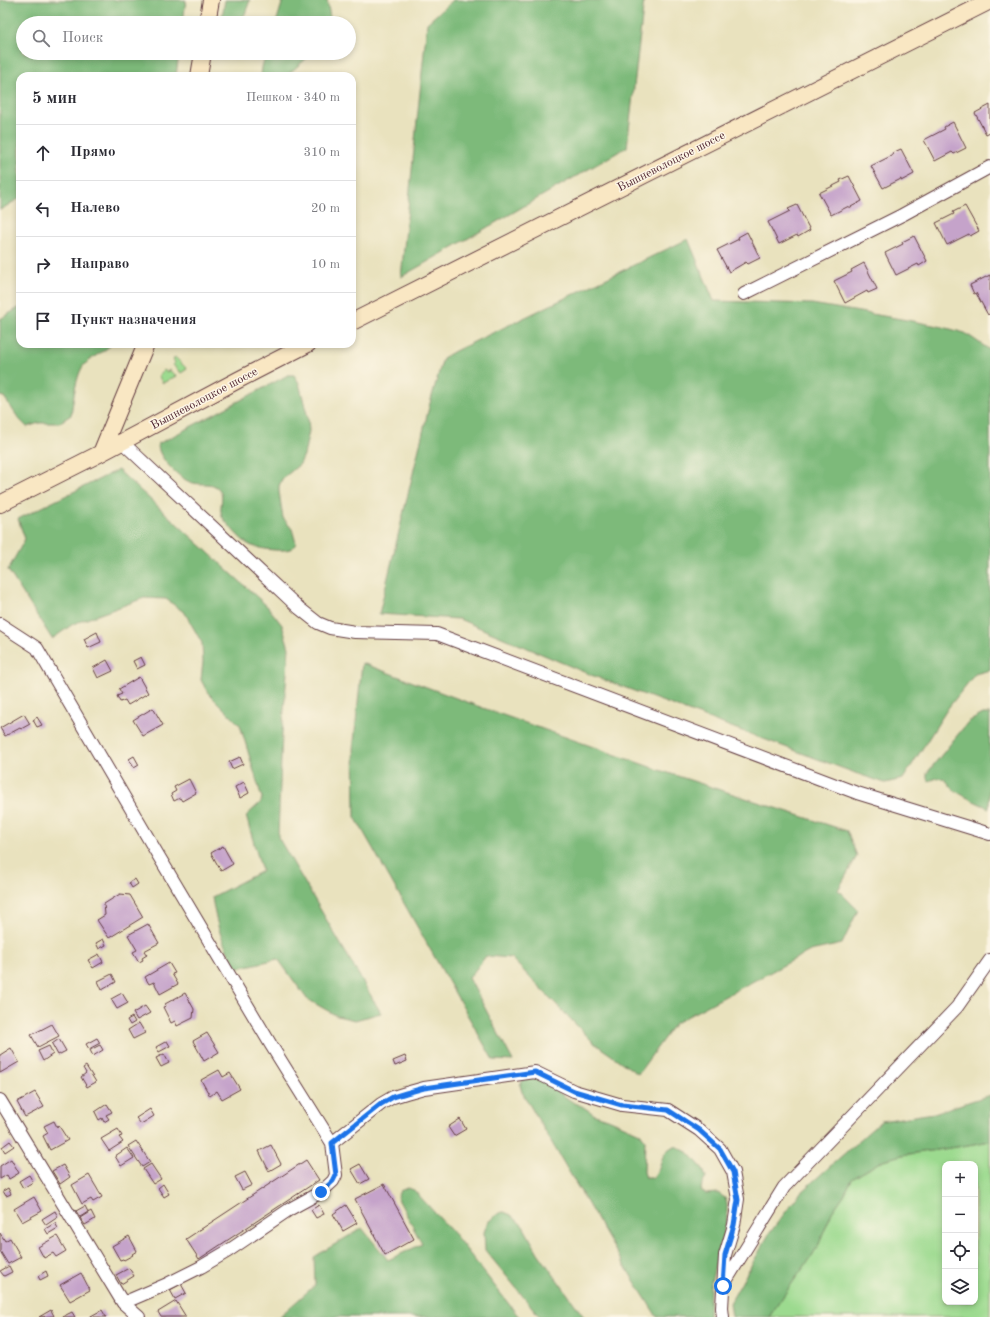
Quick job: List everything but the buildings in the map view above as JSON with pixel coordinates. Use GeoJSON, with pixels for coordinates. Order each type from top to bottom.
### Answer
{"type":"FeatureCollection","features":[{"type":"Feature","properties":{"kind":"main road"},"geometry":{"type":"LineString","coordinates":[[208,16],[211,0]]}},
{"type":"Feature","properties":{"kind":"main road","name":"Вышневолоцкое шоссе"},"geometry":{"type":"LineString","coordinates":[[356,320],[990,1]]}},
{"type":"Feature","properties":{"kind":"main road"},"geometry":{"type":"LineString","coordinates":[[200,72],[202,60]]}},
{"type":"Feature","properties":{"kind":"main road"},"geometry":{"type":"LineString","coordinates":[[101,453],[144,348]]}},
{"type":"Feature","properties":{"kind":"main road","name":"Вышневолоцкое шоссе"},"geometry":{"type":"LineString","coordinates":[[0,504],[101,453],[300,348]]}},
{"type":"Feature","properties":{"kind":"street"},"geometry":{"type":"LineString","coordinates":[[744,294],[902,215],[990,166]]}},
{"type":"Feature","properties":{"kind":"street"},"geometry":{"type":"LineString","coordinates":[[122,442],[299,608],[318,623],[330,628],[355,632],[438,634],[857,793],[990,834]]}},
{"type":"Feature","properties":{"kind":"street"},"geometry":{"type":"LineString","coordinates":[[0,624],[37,648],[271,1045],[332,1143],[336,1175],[333,1181],[321,1192],[290,1209],[228,1251],[200,1267],[165,1285],[123,1303]]}},
{"type":"Feature","properties":{"kind":"street"},"geometry":{"type":"LineString","coordinates":[[723,1286],[784,1187],[957,1008],[990,960]]}},
{"type":"Feature","properties":{"kind":"street"},"geometry":{"type":"LineString","coordinates":[[332,1143],[381,1104],[393,1097],[424,1088],[535,1072],[574,1091],[622,1105],[668,1110],[699,1130],[720,1149],[733,1172],[738,1200],[734,1225],[725,1255],[722,1308],[723,1317]]}},
{"type":"Feature","properties":{"kind":"street"},"geometry":{"type":"LineString","coordinates":[[0,1100],[123,1303],[139,1317]]}},
{"type":"Feature","properties":{"kind":"green space"},"geometry":{"type":"Polygon","coordinates":[[[0,0],[186,0],[184,16],[16,16],[16,60],[178,60],[177,72],[16,72],[16,200],[0,210],[0,0]]]}},
{"type":"Feature","properties":{"kind":"green space"},"geometry":{"type":"Polygon","coordinates":[[[225,0],[250,0],[244,16],[222,16],[225,0]]]}},
{"type":"Feature","properties":{"kind":"green space"},"geometry":{"type":"Polygon","coordinates":[[[283,0],[327,0],[330,16],[278,16],[283,0]]]}},
{"type":"Feature","properties":{"kind":"green space"},"geometry":{"type":"Polygon","coordinates":[[[453,0],[644,0],[627,147],[401,277],[427,23],[453,0]]]}},
{"type":"Feature","properties":{"kind":"green space"},"geometry":{"type":"Polygon","coordinates":[[[264,60],[305,60],[291,72],[261,72],[264,60]]]}},
{"type":"Feature","properties":{"kind":"green space"},"geometry":{"type":"Polygon","coordinates":[[[688,239],[714,301],[812,304],[907,320],[965,333],[990,350],[990,670],[975,674],[948,708],[903,779],[885,783],[858,774],[591,675],[459,619],[379,614],[430,403],[443,358],[688,239]]]}},
{"type":"Feature","properties":{"kind":"green space"},"geometry":{"type":"Polygon","coordinates":[[[16,309],[16,348],[107,348],[88,361],[82,368],[75,388],[71,415],[59,423],[39,423],[27,427],[19,419],[4,397],[0,396],[0,319],[16,309]]]}},
{"type":"Feature","properties":{"kind":"green space"},"geometry":{"type":"Polygon","coordinates":[[[175,357],[187,369],[181,373],[173,365],[175,362],[173,360],[175,357]]]}},
{"type":"Feature","properties":{"kind":"green space"},"geometry":{"type":"Polygon","coordinates":[[[164,370],[167,372],[169,370],[176,376],[163,383],[158,376],[164,370]]]}},
{"type":"Feature","properties":{"kind":"green space"},"geometry":{"type":"Polygon","coordinates":[[[288,375],[294,375],[299,383],[308,418],[309,431],[304,455],[300,464],[282,479],[279,486],[283,518],[292,529],[296,543],[290,549],[269,550],[252,546],[242,539],[231,528],[221,514],[222,496],[219,489],[213,485],[197,484],[185,480],[165,461],[161,455],[158,444],[288,375]]]}},
{"type":"Feature","properties":{"kind":"green space"},"geometry":{"type":"Polygon","coordinates":[[[118,470],[268,607],[282,625],[289,648],[282,734],[278,837],[381,1013],[355,1020],[337,1016],[307,999],[278,959],[237,968],[227,951],[215,916],[212,897],[262,871],[246,816],[261,802],[262,798],[240,725],[208,693],[201,680],[203,662],[202,643],[185,613],[166,599],[144,598],[73,624],[52,639],[8,570],[25,539],[18,519],[118,470]]]}},
{"type":"Feature","properties":{"kind":"green space"},"geometry":{"type":"Polygon","coordinates":[[[362,663],[483,708],[656,769],[847,831],[857,856],[838,890],[858,910],[842,944],[810,951],[675,1023],[638,1074],[594,1043],[511,958],[486,956],[469,978],[513,1061],[493,1060],[355,817],[354,742],[362,663]]]}},
{"type":"Feature","properties":{"kind":"green space"},"geometry":{"type":"Polygon","coordinates":[[[983,714],[990,714],[989,808],[954,790],[944,779],[938,778],[930,781],[927,779],[927,773],[968,722],[983,714]]]}},
{"type":"Feature","properties":{"kind":"green space"},"geometry":{"type":"Polygon","coordinates":[[[528,1076],[541,1080],[574,1103],[582,1106],[595,1115],[640,1133],[645,1140],[644,1172],[646,1178],[653,1178],[666,1152],[675,1146],[689,1153],[703,1169],[706,1178],[702,1184],[701,1190],[706,1194],[718,1193],[725,1198],[727,1204],[727,1218],[710,1286],[709,1317],[657,1317],[615,1250],[522,1092],[520,1085],[528,1076]]]}},
{"type":"Feature","properties":{"kind":"green space"},"geometry":{"type":"Polygon","coordinates":[[[990,1095],[990,1141],[902,1155],[883,1160],[852,1179],[844,1195],[832,1212],[819,1244],[810,1259],[769,1317],[732,1317],[730,1303],[769,1234],[800,1193],[881,1121],[934,1113],[990,1095]]]}},
{"type":"Feature","properties":{"kind":"green space"},"geometry":{"type":"Polygon","coordinates":[[[990,1141],[990,1317],[769,1317],[810,1259],[819,1244],[832,1212],[844,1195],[852,1179],[883,1160],[902,1155],[990,1141]]]}},
{"type":"Feature","properties":{"kind":"green space"},"geometry":{"type":"Polygon","coordinates":[[[407,1188],[414,1190],[455,1235],[519,1317],[279,1317],[315,1285],[314,1257],[362,1228],[388,1260],[422,1244],[397,1197],[400,1191],[407,1188]]]}},
{"type":"Feature","properties":{"kind":"green space"},"geometry":{"type":"Polygon","coordinates":[[[504,1212],[511,1215],[523,1226],[538,1253],[584,1317],[540,1317],[485,1250],[484,1232],[488,1222],[499,1213],[504,1212]]]}},
{"type":"Feature","properties":{"kind":"route"},"geometry":{"type":"LineString","coordinates":[[321,1192],[333,1181],[336,1175],[332,1143],[370,1112],[393,1097],[424,1088],[535,1072],[574,1091],[622,1105],[668,1110],[699,1130],[720,1149],[733,1172],[738,1200],[734,1225],[725,1255],[723,1286]]}}]}
